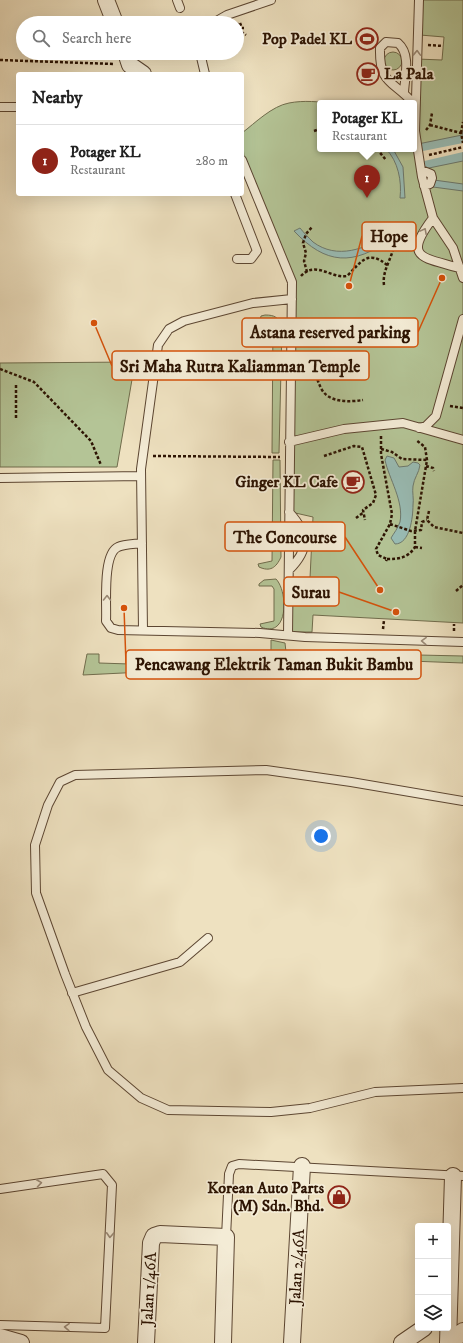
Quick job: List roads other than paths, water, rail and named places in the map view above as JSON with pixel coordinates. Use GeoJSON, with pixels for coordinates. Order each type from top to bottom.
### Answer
{"type":"FeatureCollection","features":[{"type":"Feature","properties":{"kind":"street"},"geometry":{"type":"LineString","coordinates":[[106,0],[112,16]]}},
{"type":"Feature","properties":{"kind":"street","name":"Jalan 2/46A"},"geometry":{"type":"LineString","coordinates":[[292,1343],[302,1166]]}},
{"type":"Feature","properties":{"kind":"street"},"geometry":{"type":"LineString","coordinates":[[449,1295],[458,1176]]}},
{"type":"Feature","properties":{"kind":"street","name":"Jalan 1/46A"},"geometry":{"type":"LineString","coordinates":[[146,1343],[151,1243],[154,1236],[160,1234],[226,1236]]}},
{"type":"Feature","properties":{"kind":"street"},"geometry":{"type":"LineString","coordinates":[[222,1343],[226,1236]]}},
{"type":"Feature","properties":{"kind":"street"},"geometry":{"type":"LineString","coordinates":[[402,1343],[420,1331]]}},
{"type":"Feature","properties":{"kind":"street"},"geometry":{"type":"LineString","coordinates":[[448,1331],[448,1343]]}},
{"type":"Feature","properties":{"kind":"street"},"geometry":{"type":"LineString","coordinates":[[451,1343],[463,1331]]}},
{"type":"Feature","properties":{"kind":"street"},"geometry":{"type":"LineString","coordinates":[[0,1337],[21,1343]]}},
{"type":"Feature","properties":{"kind":"lane"},"geometry":{"type":"LineString","coordinates":[[224,16],[227,14],[250,11],[271,0]]}},
{"type":"Feature","properties":{"kind":"lane"},"geometry":{"type":"LineString","coordinates":[[414,100],[419,0]]}},
{"type":"Feature","properties":{"kind":"lane"},"geometry":{"type":"LineString","coordinates":[[404,92],[406,55],[403,48],[398,43],[386,42],[380,48],[380,64],[388,82],[404,92],[411,100]]}},
{"type":"Feature","properties":{"kind":"lane"},"geometry":{"type":"LineString","coordinates":[[202,60],[205,72]]}},
{"type":"Feature","properties":{"kind":"lane"},"geometry":{"type":"LineString","coordinates":[[0,107],[16,107]]}},
{"type":"Feature","properties":{"kind":"lane"},"geometry":{"type":"LineString","coordinates":[[417,149],[424,186],[433,218],[453,248],[463,278]]}},
{"type":"Feature","properties":{"kind":"lane"},"geometry":{"type":"LineString","coordinates":[[244,165],[292,282],[288,635]]}},
{"type":"Feature","properties":{"kind":"lane"},"geometry":{"type":"LineString","coordinates":[[235,196],[257,251],[251,259],[237,259]]}},
{"type":"Feature","properties":{"kind":"lane"},"geometry":{"type":"LineString","coordinates":[[433,218],[424,229],[418,247],[419,253],[426,260],[459,268]]}},
{"type":"Feature","properties":{"kind":"lane"},"geometry":{"type":"LineString","coordinates":[[143,630],[141,476],[158,345],[169,329],[184,321],[253,303],[292,299]]}},
{"type":"Feature","properties":{"kind":"lane"},"geometry":{"type":"LineString","coordinates":[[419,428],[426,426],[436,416],[463,319]]}},
{"type":"Feature","properties":{"kind":"lane"},"geometry":{"type":"LineString","coordinates":[[436,416],[439,428],[444,436]]}},
{"type":"Feature","properties":{"kind":"lane"},"geometry":{"type":"LineString","coordinates":[[289,442],[344,429],[403,423],[444,436],[463,440]]}},
{"type":"Feature","properties":{"kind":"lane"},"geometry":{"type":"LineString","coordinates":[[0,478],[141,476]]}},
{"type":"Feature","properties":{"kind":"lane"},"geometry":{"type":"LineString","coordinates":[[289,512],[298,522],[303,534],[305,546],[300,559],[289,570]]}},
{"type":"Feature","properties":{"kind":"lane"},"geometry":{"type":"LineString","coordinates":[[142,543],[117,547],[110,556],[108,566],[106,621],[111,628],[118,630],[260,632],[288,635],[463,642]]}},
{"type":"Feature","properties":{"kind":"lane"},"geometry":{"type":"LineString","coordinates":[[463,801],[351,782],[266,770],[75,775],[60,782],[48,805],[35,845],[36,893],[72,993],[108,1070],[141,1098],[168,1110],[271,1112],[310,1108],[375,1092],[463,1088]]}},
{"type":"Feature","properties":{"kind":"lane"},"geometry":{"type":"LineString","coordinates":[[72,993],[180,962],[208,938]]}},
{"type":"Feature","properties":{"kind":"lane"},"geometry":{"type":"LineString","coordinates":[[226,1236],[229,1174],[232,1166],[239,1164],[302,1166],[458,1176]]}},
{"type":"Feature","properties":{"kind":"lane"},"geometry":{"type":"LineString","coordinates":[[0,1189],[103,1174],[112,1185],[105,1328],[0,1325]]}},
{"type":"Feature","properties":{"kind":"water"},"geometry":{"type":"Polygon","coordinates":[[[463,131],[463,161],[424,169],[418,144],[462,135],[463,131]]]}},
{"type":"Feature","properties":{"kind":"water"},"geometry":{"type":"Polygon","coordinates":[[[388,152],[395,152],[403,167],[405,198],[400,198],[400,178],[394,159],[388,152]]]}},
{"type":"Feature","properties":{"kind":"water"},"geometry":{"type":"Polygon","coordinates":[[[434,180],[463,184],[463,191],[433,187],[434,180]]]}},
{"type":"Feature","properties":{"kind":"water"},"geometry":{"type":"Polygon","coordinates":[[[300,228],[313,242],[332,250],[341,251],[361,248],[388,234],[391,239],[364,254],[340,258],[329,256],[306,242],[294,231],[300,228]]]}},
{"type":"Feature","properties":{"kind":"water"},"geometry":{"type":"Polygon","coordinates":[[[387,456],[394,458],[399,467],[408,466],[413,462],[420,465],[413,486],[413,510],[410,529],[404,540],[395,544],[391,538],[400,522],[401,514],[398,498],[385,460],[387,456]]]}},
{"type":"Feature","properties":{"kind":"place","name":"Pop Padel KL"},"geometry":{"type":"Point","coordinates":[367,39]}},
{"type":"Feature","properties":{"kind":"place","name":"La Pala"},"geometry":{"type":"Point","coordinates":[368,74]}},
{"type":"Feature","properties":{"kind":"place","name":"Potager KL"},"geometry":{"type":"Point","coordinates":[367,198]}},
{"type":"Feature","properties":{"kind":"place","name":"Astana reserved parking"},"geometry":{"type":"Point","coordinates":[442,278]}},
{"type":"Feature","properties":{"kind":"place","name":"Hope"},"geometry":{"type":"Point","coordinates":[349,286]}},
{"type":"Feature","properties":{"kind":"place","name":"Sri Maha Rutra Kaliamman Temple"},"geometry":{"type":"Point","coordinates":[94,323]}},
{"type":"Feature","properties":{"kind":"place","name":"Ginger KL Cafe"},"geometry":{"type":"Point","coordinates":[353,482]}},
{"type":"Feature","properties":{"kind":"place","name":"The Concourse"},"geometry":{"type":"Point","coordinates":[380,590]}},
{"type":"Feature","properties":{"kind":"place","name":"Pencawang Elektrik Taman Bukit Bambu"},"geometry":{"type":"Point","coordinates":[124,608]}},
{"type":"Feature","properties":{"kind":"place","name":"Surau"},"geometry":{"type":"Point","coordinates":[396,612]}},
{"type":"Feature","properties":{"kind":"place","name":"Korean Auto Parts (M) Sdn. Bhd."},"geometry":{"type":"Point","coordinates":[339,1197]}}]}
